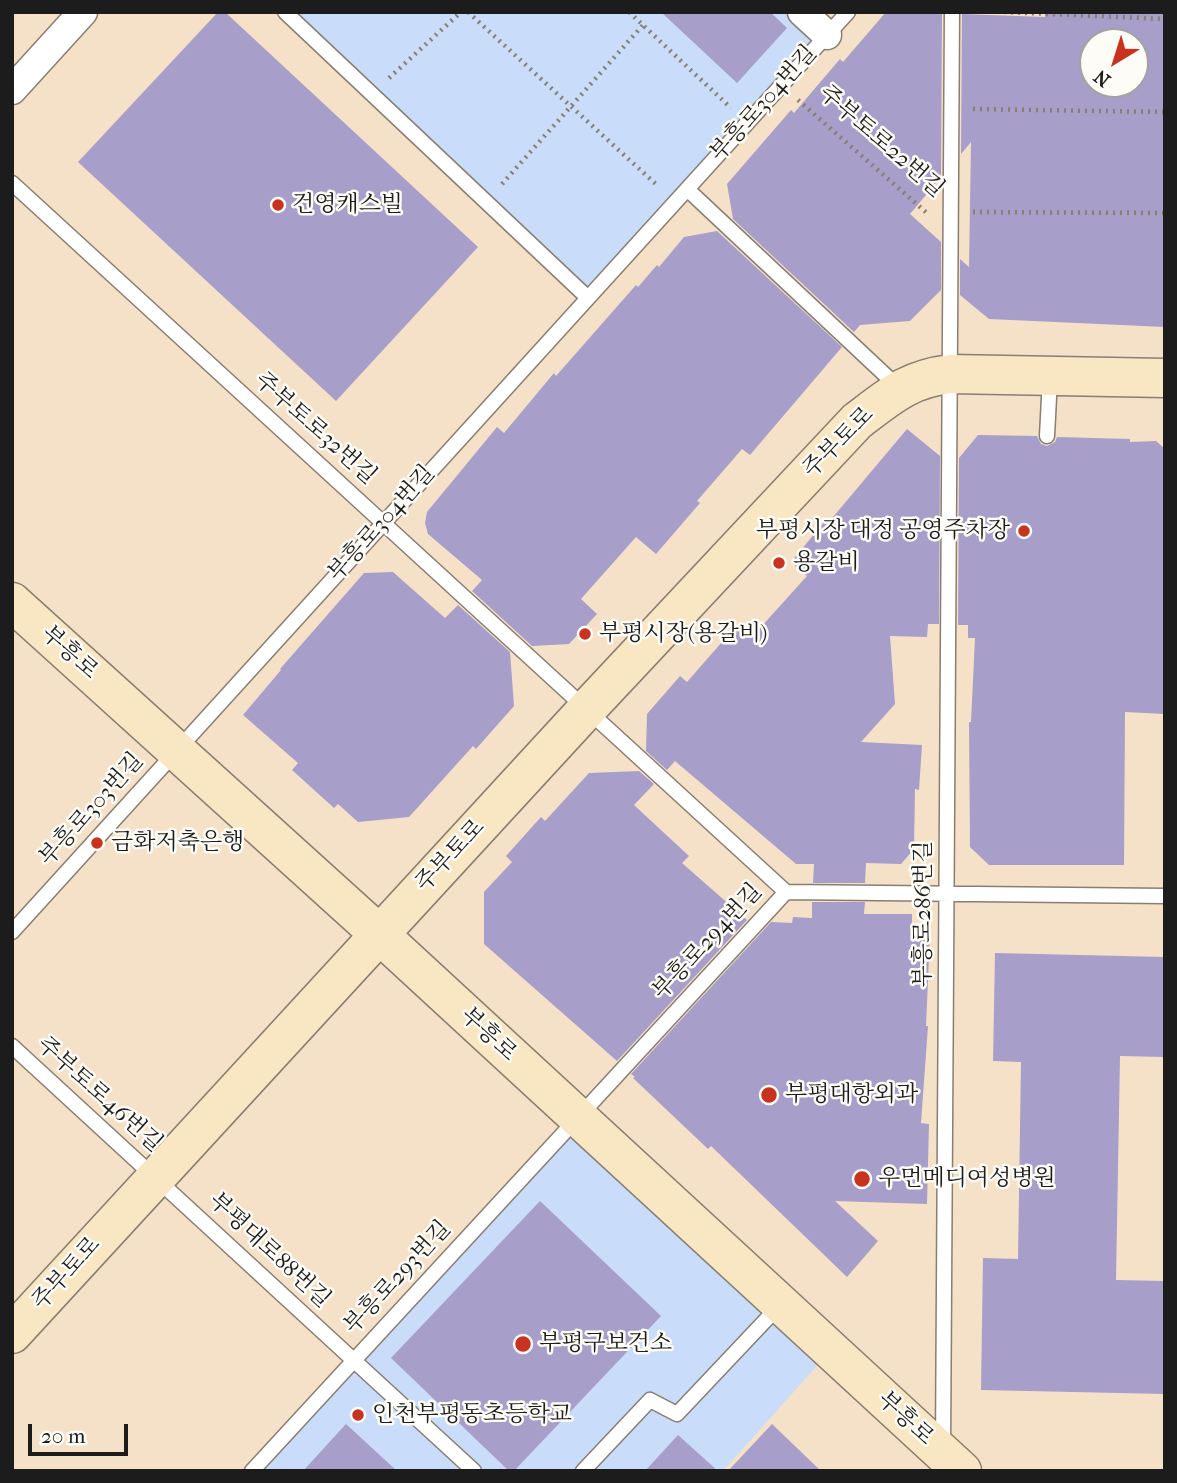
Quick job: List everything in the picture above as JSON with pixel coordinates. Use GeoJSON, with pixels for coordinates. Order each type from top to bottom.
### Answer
{"type":"FeatureCollection","features":[{"type":"Feature","properties":{"kind":"main road","name":"주부토로"},"geometry":{"type":"LineString","coordinates":[[12,1334],[587,709],[858,421],[899,388],[926,377],[950,374],[1165,378]]}},
{"type":"Feature","properties":{"kind":"main road","name":"부흥로"},"geometry":{"type":"LineString","coordinates":[[12,601],[578,1117],[780,1304],[946,1465]]}},
{"type":"Feature","properties":{"kind":"street"},"geometry":{"type":"LineString","coordinates":[[12,90],[83,12]]}},
{"type":"Feature","properties":{"kind":"street","name":"부흥로304번길"},"geometry":{"type":"LineString","coordinates":[[802,12],[827,35]]}},
{"type":"Feature","properties":{"kind":"lane"},"geometry":{"type":"LineString","coordinates":[[285,12],[588,298]]}},
{"type":"Feature","properties":{"kind":"lane","name":"부흥로304번길"},"geometry":{"type":"LineString","coordinates":[[177,751],[848,12]]}},
{"type":"Feature","properties":{"kind":"lane","name":"주부토로22번길"},"geometry":{"type":"LineString","coordinates":[[950,374],[952,12]]}},
{"type":"Feature","properties":{"kind":"lane","name":"주부토로32번길"},"geometry":{"type":"LineString","coordinates":[[12,183],[786,891]]}},
{"type":"Feature","properties":{"kind":"lane"},"geometry":{"type":"LineString","coordinates":[[687,189],[899,388]]}},
{"type":"Feature","properties":{"kind":"lane","name":"부흥로286번길"},"geometry":{"type":"LineString","coordinates":[[946,1465],[947,894],[956,482],[950,374]]}},
{"type":"Feature","properties":{"kind":"lane"},"geometry":{"type":"LineString","coordinates":[[1047,436],[1050,376]]}},
{"type":"Feature","properties":{"kind":"lane","name":"부흥로303번길"},"geometry":{"type":"LineString","coordinates":[[12,932],[177,751]]}},
{"type":"Feature","properties":{"kind":"lane","name":"부흥로294번길"},"geometry":{"type":"LineString","coordinates":[[578,1117],[786,891],[1165,896]]}},
{"type":"Feature","properties":{"kind":"lane","name":"주부토로46번길"},"geometry":{"type":"LineString","coordinates":[[12,1046],[156,1178]]}},
{"type":"Feature","properties":{"kind":"lane","name":"부흥로293번길"},"geometry":{"type":"LineString","coordinates":[[252,1471],[578,1117]]}},
{"type":"Feature","properties":{"kind":"lane","name":"부평대로88번길"},"geometry":{"type":"LineString","coordinates":[[156,1178],[474,1471]]}},
{"type":"Feature","properties":{"kind":"lane"},"geometry":{"type":"LineString","coordinates":[[583,1471],[650,1400],[677,1414],[780,1304]]}},
{"type":"Feature","properties":{"kind":"path"},"geometry":{"type":"LineString","coordinates":[[371,94],[461,12]]}},
{"type":"Feature","properties":{"kind":"path"},"geometry":{"type":"LineString","coordinates":[[468,12],[675,201]]}},
{"type":"Feature","properties":{"kind":"path"},"geometry":{"type":"LineString","coordinates":[[629,12],[747,123]]}},
{"type":"Feature","properties":{"kind":"path"},"geometry":{"type":"LineString","coordinates":[[1004,12],[1165,19]]}},
{"type":"Feature","properties":{"kind":"path"},"geometry":{"type":"LineString","coordinates":[[485,202],[643,25]]}},
{"type":"Feature","properties":{"kind":"path","name":"주부토로22번길"},"geometry":{"type":"LineString","coordinates":[[781,86],[951,234]]}},
{"type":"Feature","properties":{"kind":"path"},"geometry":{"type":"LineString","coordinates":[[951,108],[1165,112]]}},
{"type":"Feature","properties":{"kind":"path","name":"주부토로22번길"},"geometry":{"type":"LineString","coordinates":[[951,212],[1165,213]]}},
{"type":"Feature","properties":{"kind":"shaded area"},"geometry":{"type":"Polygon","coordinates":[[[285,12],[802,12],[827,35],[588,298],[285,12]]]}},
{"type":"Feature","properties":{"kind":"shaded area"},"geometry":{"type":"Polygon","coordinates":[[[578,1117],[831,1350],[723,1471],[252,1471],[578,1117]]]}},
{"type":"Feature","properties":{"kind":"building","name":"건영캐스빌"},"geometry":{"type":"Polygon","coordinates":[[[218,12],[225,12],[478,247],[336,401],[78,162],[218,12]]]}},
{"type":"Feature","properties":{"kind":"building"},"geometry":{"type":"Polygon","coordinates":[[[661,12],[770,12],[787,28],[737,83],[661,12]]]}},
{"type":"Feature","properties":{"kind":"building"},"geometry":{"type":"Polygon","coordinates":[[[886,12],[942,14],[941,177],[910,214],[941,242],[941,290],[910,321],[860,325],[854,332],[733,219],[727,184],[791,110],[794,113],[840,59],[843,62],[886,12]]]}},
{"type":"Feature","properties":{"kind":"building"},"geometry":{"type":"Polygon","coordinates":[[[1045,12],[1165,12],[1165,327],[989,319],[960,295],[960,259],[969,267],[971,142],[961,154],[962,14],[1045,17],[1045,12]]]}},
{"type":"Feature","properties":{"kind":"building"},"geometry":{"type":"Polygon","coordinates":[[[717,231],[842,347],[750,455],[742,449],[656,554],[636,537],[581,599],[597,614],[569,644],[532,646],[472,591],[482,580],[428,534],[425,523],[427,512],[497,427],[504,433],[554,373],[556,376],[636,285],[638,287],[657,265],[659,267],[684,237],[717,231]]]}},
{"type":"Feature","properties":{"kind":"building"},"geometry":{"type":"Polygon","coordinates":[[[907,429],[940,456],[939,624],[928,624],[927,637],[890,636],[895,704],[861,742],[922,745],[919,790],[915,789],[914,849],[901,864],[866,863],[865,883],[813,883],[814,864],[796,864],[675,761],[667,770],[646,751],[647,714],[680,676],[687,682],[736,626],[751,638],[807,576],[791,562],[825,521],[828,523],[907,429]]]}},
{"type":"Feature","properties":{"kind":"building"},"geometry":{"type":"Polygon","coordinates":[[[978,435],[1037,436],[1041,444],[1047,446],[1055,442],[1057,437],[1130,439],[1130,442],[1156,441],[1165,449],[1165,714],[1125,712],[1124,865],[989,865],[970,847],[969,722],[975,638],[968,638],[968,625],[958,625],[959,458],[978,435]]]}},
{"type":"Feature","properties":{"kind":"building"},"geometry":{"type":"Polygon","coordinates":[[[393,572],[445,618],[458,605],[510,652],[514,706],[476,749],[473,746],[409,817],[358,822],[338,804],[334,808],[292,770],[298,763],[243,715],[364,573],[393,572]]]}},
{"type":"Feature","properties":{"kind":"building"},"geometry":{"type":"Polygon","coordinates":[[[639,771],[654,784],[634,805],[689,856],[682,863],[747,920],[617,1061],[484,944],[484,892],[512,862],[506,856],[541,817],[545,821],[589,773],[639,771]]]}},
{"type":"Feature","properties":{"kind":"building"},"geometry":{"type":"Polygon","coordinates":[[[812,902],[865,902],[864,914],[912,914],[912,933],[930,935],[928,1026],[921,1123],[929,1124],[927,1204],[835,1201],[878,1241],[847,1277],[711,1146],[708,1149],[631,1074],[771,922],[792,923],[793,917],[812,918],[812,902]]]}},
{"type":"Feature","properties":{"kind":"building"},"geometry":{"type":"Polygon","coordinates":[[[995,953],[1165,957],[1165,1057],[1120,1056],[1116,1280],[1165,1281],[1165,1394],[981,1390],[983,1258],[1018,1259],[1021,1062],[993,1061],[995,953]]]}},
{"type":"Feature","properties":{"kind":"building"},"geometry":{"type":"Polygon","coordinates":[[[540,1201],[661,1316],[514,1471],[509,1471],[391,1358],[540,1201]]]}},
{"type":"Feature","properties":{"kind":"building"},"geometry":{"type":"Polygon","coordinates":[[[346,1424],[397,1471],[303,1471],[346,1424]]]}},
{"type":"Feature","properties":{"kind":"building"},"geometry":{"type":"Polygon","coordinates":[[[772,1424],[821,1471],[728,1471],[772,1424]]]}},
{"type":"Feature","properties":{"kind":"building"},"geometry":{"type":"Polygon","coordinates":[[[678,1435],[718,1471],[645,1471],[678,1435]]]}},
{"type":"Feature","properties":{"kind":"place","name":"건영캐스빌"},"geometry":{"type":"Point","coordinates":[278,205]}},
{"type":"Feature","properties":{"kind":"place","name":"부평시장 대정 공영주차장"},"geometry":{"type":"Point","coordinates":[1024,531]}},
{"type":"Feature","properties":{"kind":"place","name":"용갈비"},"geometry":{"type":"Point","coordinates":[779,563]}},
{"type":"Feature","properties":{"kind":"place","name":"부평시장(용갈비)"},"geometry":{"type":"Point","coordinates":[585,634]}},
{"type":"Feature","properties":{"kind":"place","name":"금화저축은행"},"geometry":{"type":"Point","coordinates":[97,843]}},
{"type":"Feature","properties":{"kind":"place","name":"부평대항외과"},"geometry":{"type":"Point","coordinates":[769,1095]}},
{"type":"Feature","properties":{"kind":"place","name":"우먼메디여성병원"},"geometry":{"type":"Point","coordinates":[862,1179]}},
{"type":"Feature","properties":{"kind":"place","name":"부평구보건소"},"geometry":{"type":"Point","coordinates":[523,1344]}},
{"type":"Feature","properties":{"kind":"place","name":"인천부평동초등학교"},"geometry":{"type":"Point","coordinates":[358,1415]}}]}
